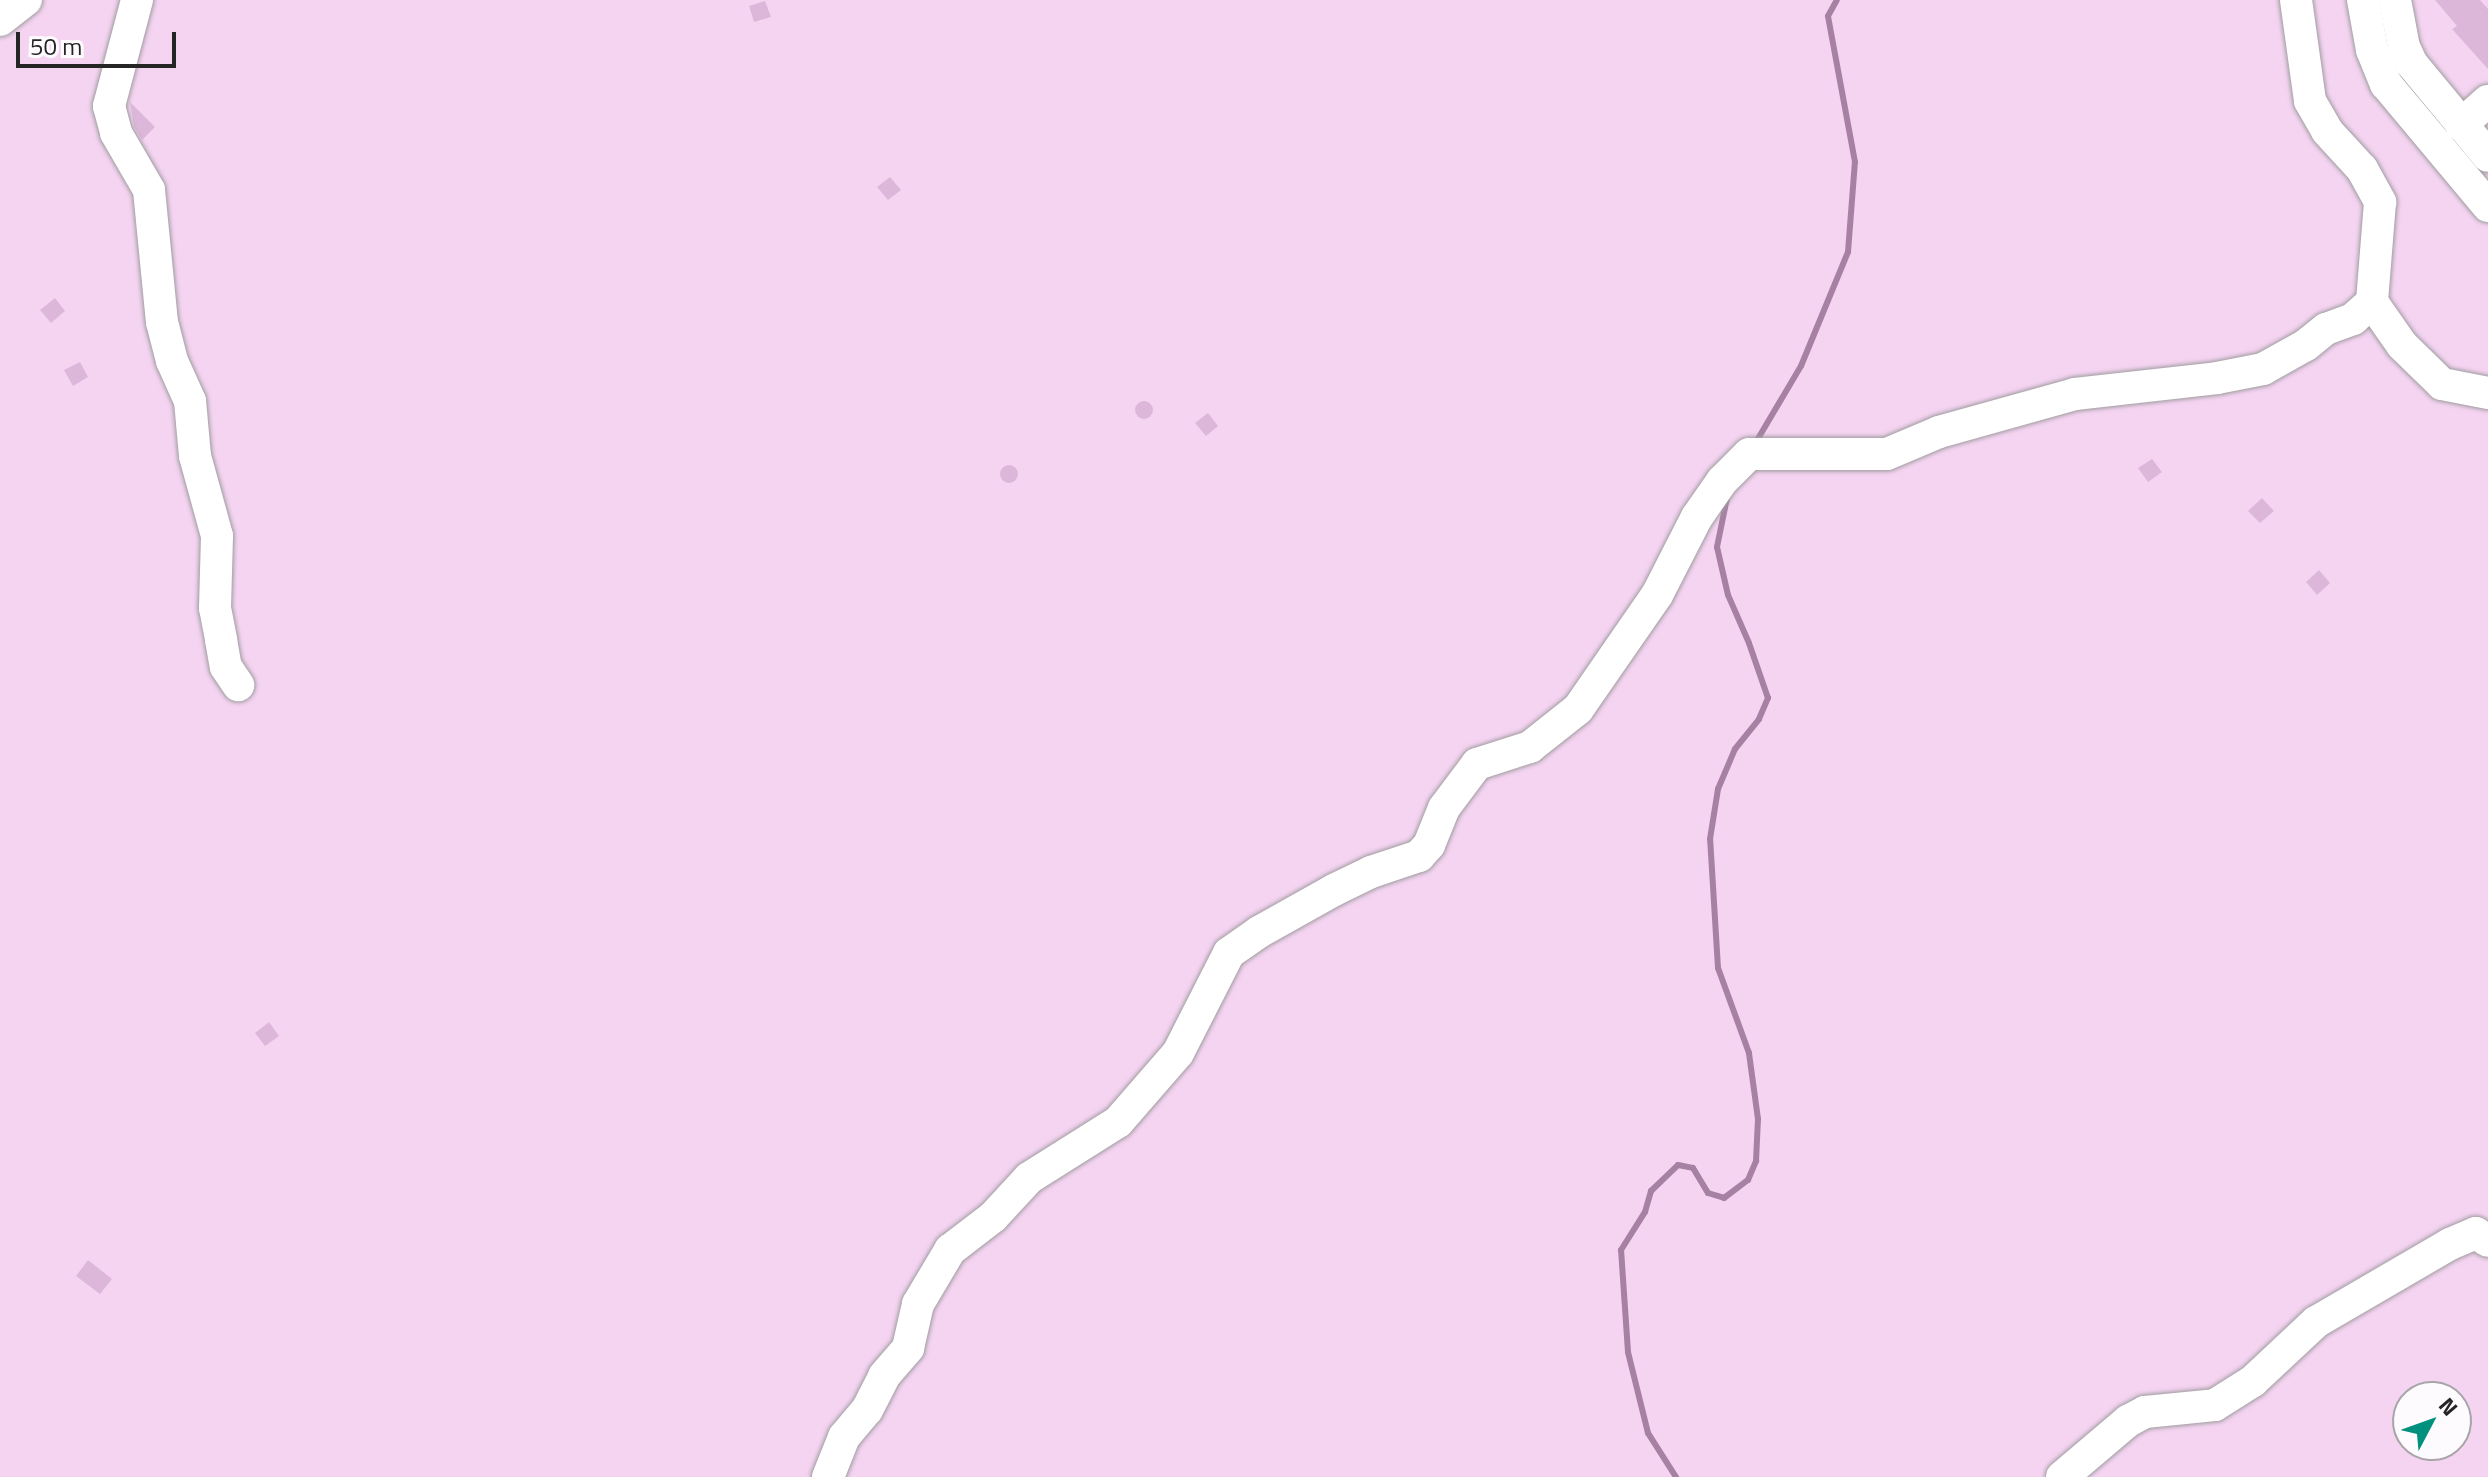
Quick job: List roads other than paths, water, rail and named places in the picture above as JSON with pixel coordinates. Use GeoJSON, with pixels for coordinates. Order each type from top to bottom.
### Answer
{"type":"FeatureCollection","features":[{"type":"Feature","properties":{"kind":"street"},"geometry":{"type":"LineString","coordinates":[[0,20],[26,0]]}},
{"type":"Feature","properties":{"kind":"street"},"geometry":{"type":"LineString","coordinates":[[137,0],[109,106],[116,133],[149,190],[162,322],[172,361],[190,401],[195,456],[217,536],[215,608],[226,667],[238,685]]}},
{"type":"Feature","properties":{"kind":"street"},"geometry":{"type":"LineString","coordinates":[[2296,0],[2310,101],[2327,131],[2362,169],[2380,202],[2372,302],[2402,345],[2442,384],[2488,393]]}},
{"type":"Feature","properties":{"kind":"street"},"geometry":{"type":"LineString","coordinates":[[2363,0],[2372,50],[2386,84],[2488,206]]}},
{"type":"Feature","properties":{"kind":"street"},"geometry":{"type":"LineString","coordinates":[[2395,0],[2404,47],[2412,64],[2488,156]]}},
{"type":"Feature","properties":{"kind":"street"},"geometry":{"type":"LineString","coordinates":[[2461,125],[2488,101]]}},
{"type":"Feature","properties":{"kind":"street"},"geometry":{"type":"LineString","coordinates":[[828,1477],[844,1437],[867,1410],[884,1376],[908,1348],[918,1304],[950,1250],[993,1217],[1029,1178],[1118,1122],[1178,1053],[1229,953],[1259,932],[1334,890],[1371,872],[1419,856],[1429,845],[1444,808],[1477,764],[1530,747],[1578,709],[1657,595],[1697,517],[1722,481],[1749,454],[1887,454],[1939,432],[2075,394],[2217,378],[2263,369],[2306,345],[2326,329],[2353,319],[2372,302]]}},
{"type":"Feature","properties":{"kind":"street"},"geometry":{"type":"LineString","coordinates":[[2062,1477],[2128,1421],[2145,1412],[2215,1405],[2253,1381],[2316,1322],[2450,1244],[2476,1233],[2488,1241]]}},
{"type":"Feature","properties":{"kind":"waterway"},"geometry":{"type":"LineString","coordinates":[[1756,442],[1801,366],[1848,252],[1855,162],[1828,16],[1837,0]]}},
{"type":"Feature","properties":{"kind":"waterway"},"geometry":{"type":"LineString","coordinates":[[1676,1477],[1648,1433],[1628,1352],[1621,1250],[1645,1212],[1651,1191],[1678,1165],[1693,1168],[1708,1193],[1724,1198],[1748,1180],[1756,1161],[1758,1119],[1749,1053],[1718,968],[1710,839],[1718,789],[1735,749],[1759,719],[1768,698],[1728,595],[1717,547],[1727,498]]}}]}
